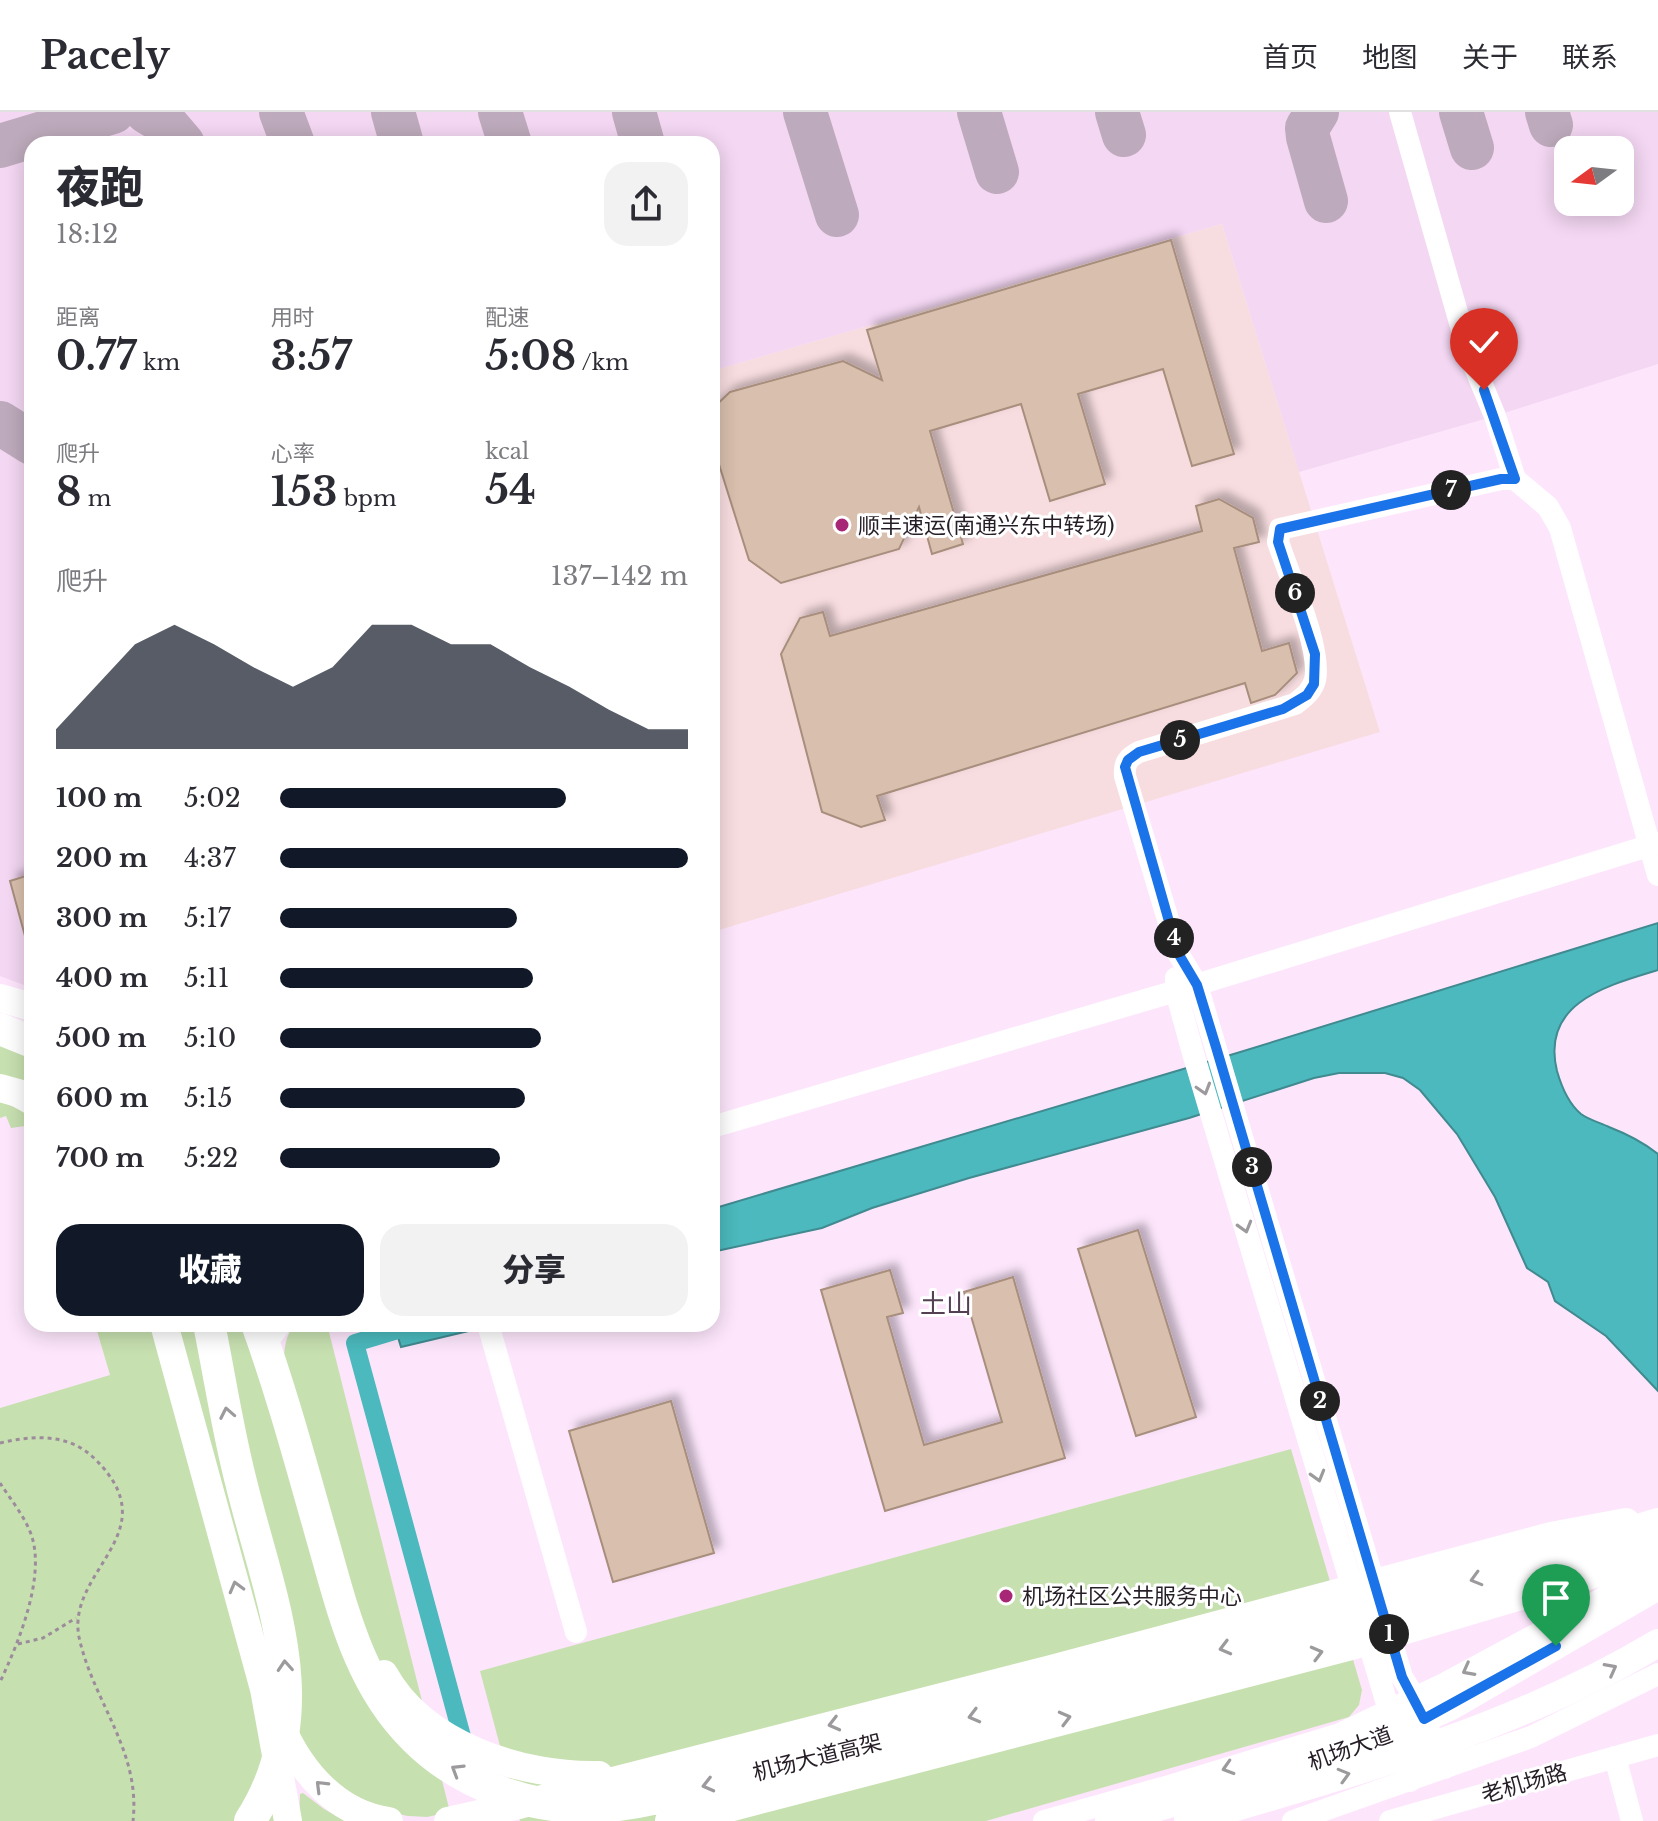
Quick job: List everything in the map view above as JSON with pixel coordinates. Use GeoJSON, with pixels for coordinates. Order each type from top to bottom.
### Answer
{"type":"FeatureCollection","features":[{"type":"Feature","properties":{"kind":"highway"},"geometry":{"type":"LineString","coordinates":[[0,1029],[24,1039]]}},
{"type":"Feature","properties":{"kind":"highway"},"geometry":{"type":"LineString","coordinates":[[211,1332],[241,1483],[278,1617],[285,1655],[287,1693],[279,1751],[269,1783],[250,1821]]}},
{"type":"Feature","properties":{"kind":"highway","name":"机场大道高架"},"geometry":{"type":"LineString","coordinates":[[271,1332],[284,1404],[349,1631],[368,1676],[390,1711],[417,1741],[456,1772],[526,1800],[560,1806],[598,1807],[636,1802],[838,1753],[1348,1615],[1658,1524]]}},
{"type":"Feature","properties":{"kind":"highway","name":"机场大道高架"},"geometry":{"type":"LineString","coordinates":[[671,1821],[1355,1643],[1658,1553]]}},
{"type":"Feature","properties":{"kind":"main road"},"geometry":{"type":"LineString","coordinates":[[0,998],[24,1005]]}},
{"type":"Feature","properties":{"kind":"main road"},"geometry":{"type":"LineString","coordinates":[[0,1088],[24,1096]]}},
{"type":"Feature","properties":{"kind":"main road"},"geometry":{"type":"LineString","coordinates":[[166,1332],[264,1689],[288,1821]]}},
{"type":"Feature","properties":{"kind":"main road"},"geometry":{"type":"LineString","coordinates":[[272,1332],[348,1589],[367,1643],[395,1695],[433,1727],[496,1761],[542,1773],[635,1775]]}},
{"type":"Feature","properties":{"kind":"main road"},"geometry":{"type":"LineString","coordinates":[[454,1820],[910,1705],[1551,1536],[1658,1516]]}},
{"type":"Feature","properties":{"kind":"main road","name":"机场大道"},"geometry":{"type":"LineString","coordinates":[[1188,1821],[1400,1744],[1420,1708],[1658,1586]]}},
{"type":"Feature","properties":{"kind":"main road","name":"机场大道"},"geometry":{"type":"LineString","coordinates":[[1109,1821],[1349,1753],[1400,1744],[1440,1757],[1658,1643]]}},
{"type":"Feature","properties":{"kind":"main road"},"geometry":{"type":"LineString","coordinates":[[264,1689],[293,1754],[304,1769],[331,1796],[370,1818],[389,1821]]}},
{"type":"Feature","properties":{"kind":"street"},"geometry":{"type":"LineString","coordinates":[[1400,112],[1468,351],[1495,416],[1515,479],[1548,507],[1560,528],[1654,844],[1658,875]]}},
{"type":"Feature","properties":{"kind":"street"},"geometry":{"type":"LineString","coordinates":[[1400,1744],[1193,1053],[1186,988],[1178,953],[1125,767],[1128,760],[1139,752],[1283,709],[1307,695],[1314,684],[1315,654],[1278,542],[1280,529],[1492,481],[1515,479]]}},
{"type":"Feature","properties":{"kind":"street"},"geometry":{"type":"LineString","coordinates":[[720,1125],[1186,988],[1654,844]]}},
{"type":"Feature","properties":{"kind":"street"},"geometry":{"type":"LineString","coordinates":[[1186,988],[1216,1047],[1402,1677],[1420,1708],[1440,1757],[1562,1723],[1658,1674]]}},
{"type":"Feature","properties":{"kind":"street"},"geometry":{"type":"LineString","coordinates":[[490,1333],[576,1632]]}},
{"type":"Feature","properties":{"kind":"street"},"geometry":{"type":"LineString","coordinates":[[1420,1708],[1658,1563]]}},
{"type":"Feature","properties":{"kind":"street"},"geometry":{"type":"LineString","coordinates":[[1044,1821],[1340,1734],[1400,1744]]}},
{"type":"Feature","properties":{"kind":"street"},"geometry":{"type":"LineString","coordinates":[[1293,1821],[1400,1744]]}},
{"type":"Feature","properties":{"kind":"street","name":"老机场路"},"geometry":{"type":"LineString","coordinates":[[1390,1821],[1658,1745]]}},
{"type":"Feature","properties":{"kind":"street"},"geometry":{"type":"LineString","coordinates":[[1615,1757],[1632,1821]]}},
{"type":"Feature","properties":{"kind":"path"},"geometry":{"type":"LineString","coordinates":[[0,1443],[48,1437],[63,1440],[89,1453],[111,1477],[121,1501],[120,1529],[115,1544],[83,1601],[78,1618],[87,1664],[129,1761],[133,1821]]}},
{"type":"Feature","properties":{"kind":"path"},"geometry":{"type":"LineString","coordinates":[[0,1483],[22,1516],[33,1541],[33,1580],[18,1644],[0,1682]]}},
{"type":"Feature","properties":{"kind":"path"},"geometry":{"type":"LineString","coordinates":[[18,1644],[43,1638],[78,1618]]}},
{"type":"Feature","properties":{"kind":"shaded area"},"geometry":{"type":"Polygon","coordinates":[[[0,112],[1658,112],[1658,364],[1495,416],[1299,472],[1222,224],[720,369],[720,136],[24,136],[24,985],[0,976],[0,112]]]}},
{"type":"Feature","properties":{"kind":"shaded area"},"geometry":{"type":"Polygon","coordinates":[[[1222,224],[1380,732],[720,930],[720,369],[1222,224]]]}},
{"type":"Feature","properties":{"kind":"shaded area"},"geometry":{"type":"Polygon","coordinates":[[[1658,923],[1658,970],[1619,982],[1583,1000],[1559,1028],[1554,1047],[1557,1071],[1566,1094],[1577,1110],[1658,1154],[1658,1391],[1606,1336],[1555,1301],[1548,1282],[1527,1268],[1495,1197],[1457,1134],[1420,1090],[1403,1078],[1385,1073],[1339,1073],[1314,1078],[1189,1118],[969,1178],[872,1208],[822,1228],[720,1250],[720,1207],[1237,1053],[1658,923]]]}},
{"type":"Feature","properties":{"kind":"shaded area"},"geometry":{"type":"Polygon","coordinates":[[[0,1032],[24,1046],[24,1088],[0,1077],[0,1032]]]}},
{"type":"Feature","properties":{"kind":"shaded area"},"geometry":{"type":"Polygon","coordinates":[[[0,1101],[24,1112],[24,1126],[11,1128],[6,1116],[0,1118],[0,1101]]]}},
{"type":"Feature","properties":{"kind":"shaded area"},"geometry":{"type":"Polygon","coordinates":[[[97,1332],[158,1332],[255,1676],[282,1821],[0,1821],[0,1408],[110,1375],[97,1332]]]}},
{"type":"Feature","properties":{"kind":"shaded area"},"geometry":{"type":"Polygon","coordinates":[[[173,1332],[255,1332],[284,1356],[290,1332],[329,1332],[450,1812],[427,1817],[408,1816],[367,1807],[297,1749],[173,1332]]]}},
{"type":"Feature","properties":{"kind":"shaded area"},"geometry":{"type":"Polygon","coordinates":[[[396,1332],[464,1332],[401,1347],[396,1332]]]}},
{"type":"Feature","properties":{"kind":"shaded area"},"geometry":{"type":"Polygon","coordinates":[[[1291,1449],[1362,1690],[1359,1705],[1349,1717],[986,1821],[520,1821],[480,1671],[1291,1449]]]}},
{"type":"Feature","properties":{"kind":"shaded area"},"geometry":{"type":"Polygon","coordinates":[[[303,1793],[345,1821],[299,1821],[300,1794],[303,1793]]]}},
{"type":"Feature","properties":{"kind":"building"},"geometry":{"type":"Polygon","coordinates":[[[1171,240],[1234,454],[1192,466],[1163,369],[1078,394],[1105,484],[1050,501],[1021,404],[930,431],[963,544],[932,554],[919,507],[899,549],[781,583],[749,560],[720,468],[720,401],[730,392],[843,361],[882,380],[867,330],[1171,240]]]}},
{"type":"Feature","properties":{"kind":"building"},"geometry":{"type":"Polygon","coordinates":[[[1219,499],[1253,518],[1259,542],[1234,548],[1262,651],[1289,643],[1297,673],[1275,695],[1251,703],[1245,683],[877,796],[885,820],[861,827],[822,812],[781,654],[800,618],[823,612],[830,636],[1202,531],[1196,506],[1219,499]]]}},
{"type":"Feature","properties":{"kind":"building"},"geometry":{"type":"Polygon","coordinates":[[[24,877],[24,932],[10,881],[24,877]]]}},
{"type":"Feature","properties":{"kind":"building"},"geometry":{"type":"Polygon","coordinates":[[[1138,1230],[1196,1417],[1136,1436],[1078,1249],[1138,1230]]]}},
{"type":"Feature","properties":{"kind":"building"},"geometry":{"type":"Polygon","coordinates":[[[890,1270],[903,1313],[887,1317],[924,1445],[1002,1422],[964,1292],[1013,1277],[1065,1458],[885,1511],[821,1290],[890,1270]]]}},
{"type":"Feature","properties":{"kind":"building"},"geometry":{"type":"Polygon","coordinates":[[[671,1401],[714,1553],[613,1582],[569,1431],[671,1401]]]}},
{"type":"Feature","properties":{"kind":"waterway"},"geometry":{"type":"LineString","coordinates":[[391,1332],[355,1343],[466,1751]]}},
{"type":"Feature","properties":{"kind":"taxiway"},"geometry":{"type":"LineString","coordinates":[[33,136],[113,112]]}},
{"type":"Feature","properties":{"kind":"taxiway"},"geometry":{"type":"LineString","coordinates":[[147,112],[165,123],[176,136]]}},
{"type":"Feature","properties":{"kind":"taxiway"},"geometry":{"type":"LineString","coordinates":[[281,112],[290,136]]}},
{"type":"Feature","properties":{"kind":"taxiway"},"geometry":{"type":"LineString","coordinates":[[393,112],[400,136]]}},
{"type":"Feature","properties":{"kind":"taxiway"},"geometry":{"type":"LineString","coordinates":[[500,112],[508,136]]}},
{"type":"Feature","properties":{"kind":"taxiway"},"geometry":{"type":"LineString","coordinates":[[634,112],[641,136]]}},
{"type":"Feature","properties":{"kind":"taxiway"},"geometry":{"type":"LineString","coordinates":[[805,112],[837,215]]}},
{"type":"Feature","properties":{"kind":"taxiway"},"geometry":{"type":"LineString","coordinates":[[979,112],[997,172]]}},
{"type":"Feature","properties":{"kind":"taxiway"},"geometry":{"type":"LineString","coordinates":[[1117,112],[1124,135]]}},
{"type":"Feature","properties":{"kind":"taxiway"},"geometry":{"type":"LineString","coordinates":[[1317,112],[1307,128],[1326,201]]}},
{"type":"Feature","properties":{"kind":"taxiway"},"geometry":{"type":"LineString","coordinates":[[1461,112],[1472,148]]}},
{"type":"Feature","properties":{"kind":"taxiway"},"geometry":{"type":"LineString","coordinates":[[1547,112],[1551,125]]}},
{"type":"Feature","properties":{"kind":"taxiway"},"geometry":{"type":"LineString","coordinates":[[0,146],[24,139]]}},
{"type":"Feature","properties":{"kind":"taxiway"},"geometry":{"type":"LineString","coordinates":[[0,423],[24,438]]}},
{"type":"Feature","properties":{"kind":"place","name":"顺丰速运(南通兴东中转场)"},"geometry":{"type":"Point","coordinates":[842,525]}},
{"type":"Feature","properties":{"kind":"place","name":"机场社区公共服务中心"},"geometry":{"type":"Point","coordinates":[1006,1596]}},
{"type":"Feature","properties":{"kind":"district","name":"土山"},"geometry":{"type":"Point","coordinates":[946,1304]}},
{"type":"Feature","properties":{"kind":"route"},"geometry":{"type":"LineString","coordinates":[[1484,390],[1515,479],[1501,479],[1280,529],[1278,542],[1315,654],[1314,684],[1307,695],[1283,709],[1139,752],[1128,760],[1125,776],[1178,953],[1197,985],[1402,1677],[1424,1719],[1556,1646]]}}]}
